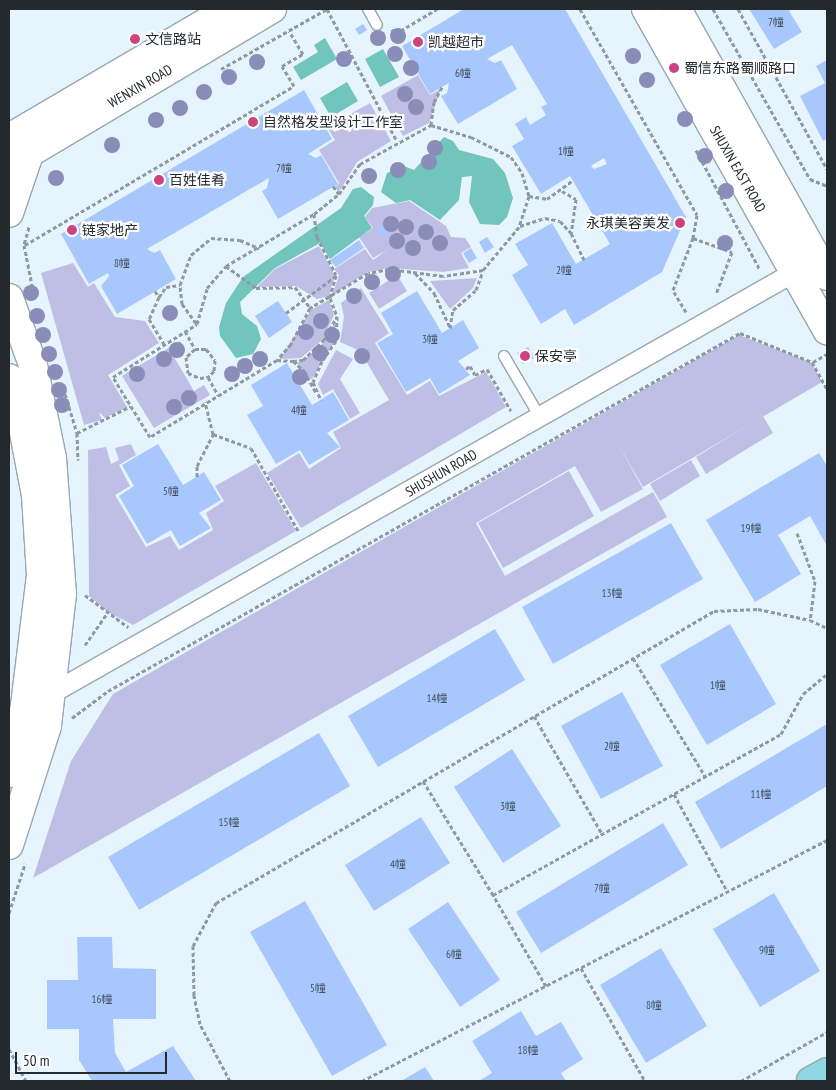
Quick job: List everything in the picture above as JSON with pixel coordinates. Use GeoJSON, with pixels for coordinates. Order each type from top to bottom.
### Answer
{"type":"FeatureCollection","features":[{"type":"Feature","properties":{"kind":"main road"},"geometry":{"type":"LineString","coordinates":[[20,215],[16,152],[229,9]]}},
{"type":"Feature","properties":{"kind":"main road","name":"WENXIN ROAD"},"geometry":{"type":"LineString","coordinates":[[16,152],[272,9]]}},
{"type":"Feature","properties":{"kind":"main road","name":"SHUXIN EAST ROAD"},"geometry":{"type":"LineString","coordinates":[[646,9],[817,265]]}},
{"type":"Feature","properties":{"kind":"main road","name":"SHUXIN EAST ROAD"},"geometry":{"type":"LineString","coordinates":[[677,9],[817,265],[827,330]]}},
{"type":"Feature","properties":{"kind":"main road"},"geometry":{"type":"LineString","coordinates":[[9,298],[33,365],[52,458],[62,594],[48,726],[9,845]]}},
{"type":"Feature","properties":{"kind":"main road"},"geometry":{"type":"LineString","coordinates":[[9,378],[21,417],[36,496],[41,575],[25,706],[9,773]]}},
{"type":"Feature","properties":{"kind":"main road"},"geometry":{"type":"LineString","coordinates":[[811,1081],[827,1072]]}},
{"type":"Feature","properties":{"kind":"street","name":"SHUSHUN ROAD"},"geometry":{"type":"LineString","coordinates":[[53,692],[535,409],[817,265]]}},
{"type":"Feature","properties":{"kind":"lane"},"geometry":{"type":"LineString","coordinates":[[368,9],[377,25]]}},
{"type":"Feature","properties":{"kind":"lane"},"geometry":{"type":"LineString","coordinates":[[504,356],[535,409]]}},
{"type":"Feature","properties":{"kind":"path"},"geometry":{"type":"LineString","coordinates":[[212,74],[327,9],[397,141]]}},
{"type":"Feature","properties":{"kind":"path"},"geometry":{"type":"LineString","coordinates":[[390,25],[395,34],[437,9]]}},
{"type":"Feature","properties":{"kind":"path"},"geometry":{"type":"LineString","coordinates":[[580,9],[697,215],[693,238],[673,290],[686,312]]}},
{"type":"Feature","properties":{"kind":"path"},"geometry":{"type":"LineString","coordinates":[[713,9],[810,180],[827,186]]}},
{"type":"Feature","properties":{"kind":"path"},"geometry":{"type":"LineString","coordinates":[[738,9],[827,169]]}},
{"type":"Feature","properties":{"kind":"path"},"geometry":{"type":"LineString","coordinates":[[24,246],[294,86],[282,66],[303,54],[289,30]]}},
{"type":"Feature","properties":{"kind":"path"},"geometry":{"type":"LineString","coordinates":[[430,125],[434,102],[442,87]]}},
{"type":"Feature","properties":{"kind":"path"},"geometry":{"type":"LineString","coordinates":[[415,272],[434,293],[450,328],[453,310],[476,290],[483,270],[519,226],[529,196],[522,173],[511,157],[471,137],[430,125],[397,141],[360,164],[339,194],[314,214],[260,248],[226,266],[207,288],[196,324],[113,377],[150,437],[277,360],[291,344],[310,308],[330,298],[368,273],[389,269],[415,272],[443,276],[483,270]]}},
{"type":"Feature","properties":{"kind":"path"},"geometry":{"type":"LineString","coordinates":[[695,148],[761,270],[753,274]]}},
{"type":"Feature","properties":{"kind":"path"},"geometry":{"type":"LineString","coordinates":[[529,196],[547,199],[562,191],[573,180]]}},
{"type":"Feature","properties":{"kind":"path"},"geometry":{"type":"LineString","coordinates":[[333,186],[339,194]]}},
{"type":"Feature","properties":{"kind":"path"},"geometry":{"type":"LineString","coordinates":[[562,191],[576,199],[571,233]]}},
{"type":"Feature","properties":{"kind":"path"},"geometry":{"type":"LineString","coordinates":[[293,361],[304,371],[321,400],[313,382],[322,360],[336,342],[337,316],[330,298],[336,275],[317,238],[314,214]]}},
{"type":"Feature","properties":{"kind":"path"},"geometry":{"type":"LineString","coordinates":[[20,215],[24,246],[36,301]]}},
{"type":"Feature","properties":{"kind":"path"},"geometry":{"type":"LineString","coordinates":[[519,226],[545,218],[560,221],[571,233],[584,260]]}},
{"type":"Feature","properties":{"kind":"path"},"geometry":{"type":"LineString","coordinates":[[196,324],[182,304],[180,285],[191,255],[211,238],[240,240],[260,248]]}},
{"type":"Feature","properties":{"kind":"path"},"geometry":{"type":"LineString","coordinates":[[693,238],[732,252],[716,294]]}},
{"type":"Feature","properties":{"kind":"path"},"geometry":{"type":"LineString","coordinates":[[226,266],[256,288],[296,287],[310,308]]}},
{"type":"Feature","properties":{"kind":"path"},"geometry":{"type":"LineString","coordinates":[[286,312],[336,275]]}},
{"type":"Feature","properties":{"kind":"path"},"geometry":{"type":"LineString","coordinates":[[164,344],[149,319],[166,287],[180,285]]}},
{"type":"Feature","properties":{"kind":"path"},"geometry":{"type":"LineString","coordinates":[[708,299],[724,290]]}},
{"type":"Feature","properties":{"kind":"path"},"geometry":{"type":"LineString","coordinates":[[155,291],[159,297]]}},
{"type":"Feature","properties":{"kind":"path"},"geometry":{"type":"LineString","coordinates":[[677,317],[694,307]]}},
{"type":"Feature","properties":{"kind":"path"},"geometry":{"type":"LineString","coordinates":[[277,360],[303,360],[324,341],[337,316]]}},
{"type":"Feature","properties":{"kind":"path"},"geometry":{"type":"LineString","coordinates":[[185,331],[195,349]]}},
{"type":"Feature","properties":{"kind":"path"},"geometry":{"type":"LineString","coordinates":[[108,691],[740,333],[812,362],[827,389]]}},
{"type":"Feature","properties":{"kind":"path"},"geometry":{"type":"LineString","coordinates":[[195,349],[206,349],[215,360],[214,371],[208,377],[200,378],[188,373],[186,357],[195,349]]}},
{"type":"Feature","properties":{"kind":"path"},"geometry":{"type":"LineString","coordinates":[[812,362],[827,354]]}},
{"type":"Feature","properties":{"kind":"path"},"geometry":{"type":"LineString","coordinates":[[466,368],[470,366],[475,375],[487,368],[511,412]]}},
{"type":"Feature","properties":{"kind":"path"},"geometry":{"type":"LineString","coordinates":[[208,377],[218,395]]}},
{"type":"Feature","properties":{"kind":"path"},"geometry":{"type":"LineString","coordinates":[[63,386],[77,433],[78,471]]}},
{"type":"Feature","properties":{"kind":"path"},"geometry":{"type":"LineString","coordinates":[[197,477],[197,466],[213,434],[205,402]]}},
{"type":"Feature","properties":{"kind":"path"},"geometry":{"type":"LineString","coordinates":[[77,433],[131,406]]}},
{"type":"Feature","properties":{"kind":"path"},"geometry":{"type":"LineString","coordinates":[[503,416],[511,412],[535,409]]}},
{"type":"Feature","properties":{"kind":"path"},"geometry":{"type":"LineString","coordinates":[[213,434],[251,448],[300,533]]}},
{"type":"Feature","properties":{"kind":"path"},"geometry":{"type":"LineString","coordinates":[[291,538],[308,528]]}},
{"type":"Feature","properties":{"kind":"path"},"geometry":{"type":"LineString","coordinates":[[797,533],[815,581],[810,620]]}},
{"type":"Feature","properties":{"kind":"path"},"geometry":{"type":"LineString","coordinates":[[81,592],[106,615],[132,629]]}},
{"type":"Feature","properties":{"kind":"path"},"geometry":{"type":"LineString","coordinates":[[230,1081],[200,1024],[194,995],[193,946],[216,903],[714,611],[758,609],[810,620],[827,628]]}},
{"type":"Feature","properties":{"kind":"path"},"geometry":{"type":"LineString","coordinates":[[85,644],[106,615]]}},
{"type":"Feature","properties":{"kind":"path"},"geometry":{"type":"LineString","coordinates":[[633,658],[705,776]]}},
{"type":"Feature","properties":{"kind":"path"},"geometry":{"type":"LineString","coordinates":[[493,895],[781,734],[803,694],[827,674]]}},
{"type":"Feature","properties":{"kind":"path"},"geometry":{"type":"LineString","coordinates":[[534,716],[602,834]]}},
{"type":"Feature","properties":{"kind":"path"},"geometry":{"type":"LineString","coordinates":[[424,781],[546,986]]}},
{"type":"Feature","properties":{"kind":"path"},"geometry":{"type":"LineString","coordinates":[[674,794],[727,891]]}},
{"type":"Feature","properties":{"kind":"path"},"geometry":{"type":"LineString","coordinates":[[362,1081],[827,840]]}},
{"type":"Feature","properties":{"kind":"path"},"geometry":{"type":"LineString","coordinates":[[581,968],[645,1081]]}},
{"type":"Feature","properties":{"kind":"path"},"geometry":{"type":"LineString","coordinates":[[741,1081],[827,1032]]}},
{"type":"Feature","properties":{"kind":"path"},"geometry":{"type":"LineString","coordinates":[[9,1049],[26,1081]]}},
{"type":"Feature","properties":{"kind":"shaded area"},"geometry":{"type":"Polygon","coordinates":[[[325,38],[337,59],[301,80],[293,67],[318,52],[314,45],[325,38]]]}},
{"type":"Feature","properties":{"kind":"shaded area"},"geometry":{"type":"Polygon","coordinates":[[[383,49],[399,77],[380,87],[365,59],[383,49]]]}},
{"type":"Feature","properties":{"kind":"shaded area"},"geometry":{"type":"Polygon","coordinates":[[[418,75],[430,95],[441,89],[429,123],[403,136],[381,96],[418,75]]]}},
{"type":"Feature","properties":{"kind":"shaded area"},"geometry":{"type":"Polygon","coordinates":[[[347,82],[358,101],[331,117],[320,98],[347,82]]]}},
{"type":"Feature","properties":{"kind":"shaded area"},"geometry":{"type":"Polygon","coordinates":[[[370,103],[391,141],[357,162],[339,192],[335,187],[339,183],[319,150],[335,140],[327,127],[370,103]]]}},
{"type":"Feature","properties":{"kind":"shaded area"},"geometry":{"type":"Polygon","coordinates":[[[444,137],[453,141],[459,150],[493,159],[505,173],[513,198],[507,217],[499,225],[480,224],[469,202],[472,176],[462,177],[459,200],[440,220],[410,200],[396,203],[381,192],[387,173],[404,166],[414,170],[444,137]]]}},
{"type":"Feature","properties":{"kind":"shaded area"},"geometry":{"type":"Polygon","coordinates":[[[361,187],[374,197],[373,205],[364,216],[372,228],[330,259],[320,243],[275,268],[240,302],[242,314],[257,326],[261,339],[253,354],[236,358],[220,336],[219,327],[226,303],[243,277],[341,208],[353,189],[361,187]]]}},
{"type":"Feature","properties":{"kind":"shaded area"},"geometry":{"type":"Polygon","coordinates":[[[409,201],[446,226],[451,237],[465,238],[471,247],[461,253],[469,268],[443,272],[389,268],[368,272],[332,296],[339,275],[334,269],[365,249],[373,260],[387,250],[373,258],[359,237],[373,228],[365,217],[372,208],[409,201]]]}},
{"type":"Feature","properties":{"kind":"shaded area"},"geometry":{"type":"Polygon","coordinates":[[[319,246],[335,276],[329,296],[317,299],[296,286],[257,287],[275,269],[319,246]]]}},
{"type":"Feature","properties":{"kind":"shaded area"},"geometry":{"type":"Polygon","coordinates":[[[73,263],[88,287],[94,283],[115,317],[145,321],[159,343],[108,375],[127,407],[105,418],[99,412],[102,420],[84,425],[41,273],[73,263]]]}},
{"type":"Feature","properties":{"kind":"shaded area"},"geometry":{"type":"Polygon","coordinates":[[[397,275],[407,291],[379,309],[369,293],[397,275]]]}},
{"type":"Feature","properties":{"kind":"shaded area"},"geometry":{"type":"Polygon","coordinates":[[[477,278],[473,288],[450,309],[430,281],[477,278]]]}},
{"type":"Feature","properties":{"kind":"shaded area"},"geometry":{"type":"Polygon","coordinates":[[[361,288],[389,333],[375,343],[407,395],[430,381],[439,396],[486,372],[506,407],[301,528],[267,473],[299,453],[309,469],[341,448],[333,432],[389,400],[360,351],[340,342],[344,317],[341,303],[361,288]]]}},
{"type":"Feature","properties":{"kind":"shaded area"},"geometry":{"type":"Polygon","coordinates":[[[329,300],[334,315],[322,340],[301,358],[280,359],[311,310],[329,300]]]}},
{"type":"Feature","properties":{"kind":"shaded area"},"geometry":{"type":"Polygon","coordinates":[[[335,322],[335,341],[312,379],[308,378],[296,362],[303,361],[324,342],[335,322]]]}},
{"type":"Feature","properties":{"kind":"shaded area"},"geometry":{"type":"Polygon","coordinates":[[[739,335],[812,363],[822,382],[643,487],[617,442],[643,489],[601,512],[575,466],[476,523],[505,576],[653,492],[667,517],[33,878],[71,761],[113,694],[739,335]]]}},
{"type":"Feature","properties":{"kind":"shaded area"},"geometry":{"type":"Polygon","coordinates":[[[180,341],[185,350],[174,357],[194,391],[204,385],[210,395],[154,428],[122,376],[180,341]]]}},
{"type":"Feature","properties":{"kind":"shaded area"},"geometry":{"type":"Polygon","coordinates":[[[336,350],[353,359],[340,379],[360,413],[350,419],[333,389],[323,395],[318,384],[336,350]]]}},
{"type":"Feature","properties":{"kind":"shaded area"},"geometry":{"type":"Polygon","coordinates":[[[763,416],[773,433],[706,474],[696,457],[763,416]]]}},
{"type":"Feature","properties":{"kind":"shaded area"},"geometry":{"type":"Polygon","coordinates":[[[131,444],[136,455],[119,465],[130,486],[115,495],[146,547],[170,536],[179,550],[213,530],[206,513],[224,501],[215,486],[256,463],[296,531],[133,625],[108,612],[89,596],[88,450],[106,447],[111,464],[119,460],[115,448],[131,444]]]}},
{"type":"Feature","properties":{"kind":"shaded area"},"geometry":{"type":"Polygon","coordinates":[[[691,460],[700,476],[660,501],[650,484],[691,460]]]}},
{"type":"Feature","properties":{"kind":"shaded area"},"geometry":{"type":"Polygon","coordinates":[[[569,471],[594,516],[503,568],[478,523],[569,471]]]}},
{"type":"Feature","properties":{"kind":"building"},"geometry":{"type":"Polygon","coordinates":[[[464,9],[565,9],[686,217],[662,272],[574,325],[565,309],[541,324],[512,275],[528,265],[515,244],[552,223],[576,264],[610,244],[570,176],[541,194],[512,146],[524,139],[515,124],[526,117],[530,125],[546,115],[541,107],[547,104],[512,45],[487,59],[495,63],[501,60],[517,89],[458,124],[441,96],[447,93],[449,83],[430,94],[402,46],[464,9]],[[604,158],[591,166],[594,169],[607,164],[604,158]]]}},
{"type":"Feature","properties":{"kind":"building"},"geometry":{"type":"Polygon","coordinates":[[[749,9],[793,9],[789,11],[802,32],[774,49],[749,9]]]}},
{"type":"Feature","properties":{"kind":"building"},"geometry":{"type":"Polygon","coordinates":[[[363,24],[367,30],[359,35],[355,29],[363,24]]]}},
{"type":"Feature","properties":{"kind":"building"},"geometry":{"type":"Polygon","coordinates":[[[827,60],[827,139],[823,141],[800,96],[825,83],[816,66],[827,60]]]}},
{"type":"Feature","properties":{"kind":"building"},"geometry":{"type":"Polygon","coordinates":[[[304,90],[332,139],[308,154],[316,158],[321,155],[338,184],[278,219],[262,191],[267,188],[269,178],[147,249],[154,253],[160,250],[176,279],[117,314],[101,286],[109,276],[108,273],[89,284],[61,234],[304,90]]]}},
{"type":"Feature","properties":{"kind":"building"},"geometry":{"type":"Polygon","coordinates":[[[383,225],[389,235],[383,239],[377,230],[383,225]]]}},
{"type":"Feature","properties":{"kind":"building"},"geometry":{"type":"Polygon","coordinates":[[[487,237],[494,247],[485,253],[479,242],[487,237]]]}},
{"type":"Feature","properties":{"kind":"building"},"geometry":{"type":"Polygon","coordinates":[[[359,240],[364,248],[336,267],[330,260],[359,240]]]}},
{"type":"Feature","properties":{"kind":"building"},"geometry":{"type":"Polygon","coordinates":[[[471,248],[477,258],[469,263],[463,253],[471,248]]]}},
{"type":"Feature","properties":{"kind":"building"},"geometry":{"type":"Polygon","coordinates":[[[417,291],[442,333],[463,320],[479,348],[458,361],[470,375],[439,394],[430,378],[406,392],[377,343],[393,334],[381,313],[417,291]]]}},
{"type":"Feature","properties":{"kind":"building"},"geometry":{"type":"Polygon","coordinates":[[[278,301],[292,322],[269,338],[255,316],[278,301]]]}},
{"type":"Feature","properties":{"kind":"building","name":"保安亭"},"geometry":{"type":"Polygon","coordinates":[[[528,347],[534,358],[523,364],[517,353],[528,347]]]}},
{"type":"Feature","properties":{"kind":"building"},"geometry":{"type":"Polygon","coordinates":[[[287,363],[312,405],[333,392],[349,420],[327,433],[340,447],[309,465],[300,450],[276,464],[247,415],[263,406],[251,385],[287,363]]]}},
{"type":"Feature","properties":{"kind":"building"},"geometry":{"type":"Polygon","coordinates":[[[158,444],[183,485],[204,472],[221,500],[199,513],[211,528],[180,546],[171,530],[147,544],[119,496],[134,486],[122,465],[158,444]]]}},
{"type":"Feature","properties":{"kind":"building"},"geometry":{"type":"Polygon","coordinates":[[[819,453],[827,466],[827,546],[810,516],[778,535],[801,574],[755,602],[706,520],[819,453]]]}},
{"type":"Feature","properties":{"kind":"building"},"geometry":{"type":"Polygon","coordinates":[[[671,523],[703,579],[553,664],[522,607],[671,523]]]}},
{"type":"Feature","properties":{"kind":"building"},"geometry":{"type":"Polygon","coordinates":[[[730,624],[776,704],[707,745],[660,665],[730,624]]]}},
{"type":"Feature","properties":{"kind":"building"},"geometry":{"type":"Polygon","coordinates":[[[495,629],[525,680],[378,767],[348,716],[495,629]]]}},
{"type":"Feature","properties":{"kind":"building"},"geometry":{"type":"Polygon","coordinates":[[[622,692],[663,766],[601,799],[561,726],[622,692]]]}},
{"type":"Feature","properties":{"kind":"building"},"geometry":{"type":"Polygon","coordinates":[[[827,724],[827,786],[721,849],[695,802],[827,724]]]}},
{"type":"Feature","properties":{"kind":"building"},"geometry":{"type":"Polygon","coordinates":[[[319,733],[350,786],[139,910],[108,857],[319,733]]]}},
{"type":"Feature","properties":{"kind":"building"},"geometry":{"type":"Polygon","coordinates":[[[512,749],[561,826],[503,863],[454,787],[512,749]]]}},
{"type":"Feature","properties":{"kind":"building"},"geometry":{"type":"Polygon","coordinates":[[[421,817],[450,863],[374,911],[345,865],[421,817]]]}},
{"type":"Feature","properties":{"kind":"building"},"geometry":{"type":"Polygon","coordinates":[[[663,823],[688,865],[541,953],[516,912],[663,823]]]}},
{"type":"Feature","properties":{"kind":"building"},"geometry":{"type":"Polygon","coordinates":[[[774,893],[820,971],[760,1007],[713,929],[774,893]]]}},
{"type":"Feature","properties":{"kind":"building"},"geometry":{"type":"Polygon","coordinates":[[[305,901],[387,1045],[332,1076],[250,932],[305,901]]]}},
{"type":"Feature","properties":{"kind":"building"},"geometry":{"type":"Polygon","coordinates":[[[448,902],[500,980],[460,1007],[408,929],[448,902]]]}},
{"type":"Feature","properties":{"kind":"building"},"geometry":{"type":"Polygon","coordinates":[[[77,937],[112,937],[113,968],[156,969],[156,1019],[113,1019],[115,1053],[126,1072],[173,1046],[196,1081],[92,1081],[79,1060],[79,1029],[47,1029],[47,980],[78,980],[77,937]]]}},
{"type":"Feature","properties":{"kind":"building"},"geometry":{"type":"Polygon","coordinates":[[[661,948],[707,1026],[646,1063],[600,985],[661,948]]]}},
{"type":"Feature","properties":{"kind":"building"},"geometry":{"type":"Polygon","coordinates":[[[521,1011],[536,1036],[561,1022],[583,1059],[561,1073],[566,1081],[479,1081],[492,1073],[472,1041],[521,1011]]]}},
{"type":"Feature","properties":{"kind":"building"},"geometry":{"type":"Polygon","coordinates":[[[425,1067],[434,1081],[401,1081],[425,1067]]]}},
{"type":"Feature","properties":{"kind":"place","name":"文信路站"},"geometry":{"type":"Point","coordinates":[135,39]}},
{"type":"Feature","properties":{"kind":"place","name":"凯越超市"},"geometry":{"type":"Point","coordinates":[418,42]}},
{"type":"Feature","properties":{"kind":"place","name":"蜀信东路蜀顺路口"},"geometry":{"type":"Point","coordinates":[674,68]}},
{"type":"Feature","properties":{"kind":"place","name":"自然格发型设计工作室"},"geometry":{"type":"Point","coordinates":[253,122]}},
{"type":"Feature","properties":{"kind":"place","name":"百姓佳肴"},"geometry":{"type":"Point","coordinates":[159,180]}},
{"type":"Feature","properties":{"kind":"place","name":"永琪美容美发"},"geometry":{"type":"Point","coordinates":[680,223]}},
{"type":"Feature","properties":{"kind":"place","name":"链家地产"},"geometry":{"type":"Point","coordinates":[72,230]}},
{"type":"Feature","properties":{"kind":"place","name":"保安亭"},"geometry":{"type":"Point","coordinates":[525,356]}}]}
